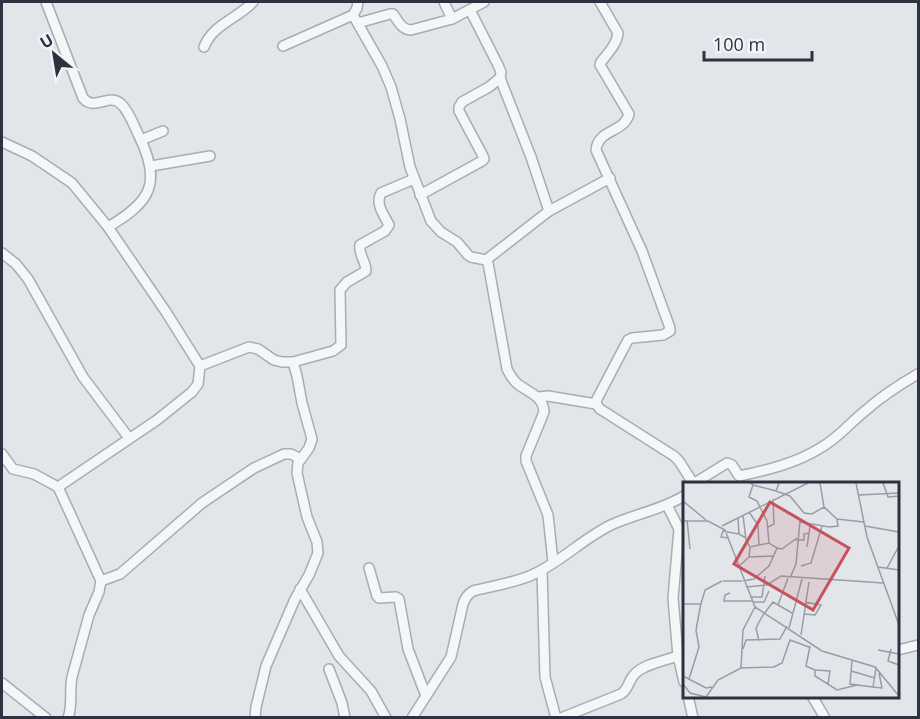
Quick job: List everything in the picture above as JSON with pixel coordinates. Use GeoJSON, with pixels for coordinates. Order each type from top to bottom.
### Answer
{"type":"FeatureCollection","features":[{"type":"Feature","properties":{"kind":"street"},"geometry":{"type":"LineString","coordinates":[[46,2],[83,98],[92,104],[108,100],[119,102],[131,119],[151,166],[149,186],[142,203],[125,217],[108,226]]}},
{"type":"Feature","properties":{"kind":"street"},"geometry":{"type":"LineString","coordinates":[[204,47],[208,37],[253,2]]}},
{"type":"Feature","properties":{"kind":"street"},"geometry":{"type":"LineString","coordinates":[[358,2],[356,19],[392,87],[410,167],[427,213],[435,227],[457,242],[468,255],[486,260],[549,211],[610,178]]}},
{"type":"Feature","properties":{"kind":"street"},"geometry":{"type":"LineString","coordinates":[[444,2],[452,19]]}},
{"type":"Feature","properties":{"kind":"street"},"geometry":{"type":"LineString","coordinates":[[283,46],[356,19],[390,14],[393,14],[401,27],[411,30],[452,19],[484,2]]}},
{"type":"Feature","properties":{"kind":"street"},"geometry":{"type":"LineString","coordinates":[[596,404],[628,340],[663,335],[670,331],[642,251],[596,150],[600,138],[625,123],[628,114],[600,65],[618,38],[618,33],[600,2]]}},
{"type":"Feature","properties":{"kind":"street"},"geometry":{"type":"LineString","coordinates":[[470,10],[501,72],[500,78],[549,211]]}},
{"type":"Feature","properties":{"kind":"street"},"geometry":{"type":"LineString","coordinates":[[420,195],[484,159],[459,107],[462,102],[500,78]]}},
{"type":"Feature","properties":{"kind":"street"},"geometry":{"type":"LineString","coordinates":[[141,140],[163,132]]}},
{"type":"Feature","properties":{"kind":"street"},"geometry":{"type":"LineString","coordinates":[[2,142],[32,156],[72,183],[108,226],[200,366],[199,380],[195,388],[157,420],[58,487]]}},
{"type":"Feature","properties":{"kind":"street"},"geometry":{"type":"LineString","coordinates":[[151,166],[210,156]]}},
{"type":"Feature","properties":{"kind":"street"},"geometry":{"type":"LineString","coordinates":[[200,366],[249,347],[258,349],[274,360],[293,362],[333,351],[341,345],[340,290],[347,282],[366,270],[359,251],[360,245],[385,231],[389,225],[378,202],[378,197],[381,193],[414,179]]}},
{"type":"Feature","properties":{"kind":"street"},"geometry":{"type":"LineString","coordinates":[[2,253],[16,264],[28,279],[83,377],[129,438]]}},
{"type":"Feature","properties":{"kind":"street"},"geometry":{"type":"LineString","coordinates":[[486,260],[507,369],[513,380],[539,397],[544,406],[544,412],[526,461],[548,515],[553,562]]}},
{"type":"Feature","properties":{"kind":"street"},"geometry":{"type":"LineString","coordinates":[[255,717],[267,666],[318,553],[317,542],[299,488],[297,468],[312,439],[293,362]]}},
{"type":"Feature","properties":{"kind":"street"},"geometry":{"type":"LineString","coordinates":[[695,482],[728,464],[732,465],[740,480],[790,463],[822,448],[889,391],[918,374]]}},
{"type":"Feature","properties":{"kind":"street"},"geometry":{"type":"LineString","coordinates":[[539,397],[548,396],[596,404],[600,409],[674,456],[692,482]]}},
{"type":"Feature","properties":{"kind":"street"},"geometry":{"type":"LineString","coordinates":[[2,454],[13,469],[34,474],[58,487],[101,581],[70,685],[71,709],[68,717]]}},
{"type":"Feature","properties":{"kind":"street"},"geometry":{"type":"LineString","coordinates":[[101,581],[120,574],[202,504],[254,468],[284,454],[291,454],[301,459]]}},
{"type":"Feature","properties":{"kind":"street"},"geometry":{"type":"LineString","coordinates":[[412,717],[451,657],[463,604],[469,593],[530,577],[589,537],[612,525],[667,506],[683,497]]}},
{"type":"Feature","properties":{"kind":"street"},"geometry":{"type":"LineString","coordinates":[[667,506],[682,528],[674,584],[680,619],[678,656],[683,678]]}},
{"type":"Feature","properties":{"kind":"street"},"geometry":{"type":"LineString","coordinates":[[369,568],[377,596],[399,599],[408,649],[426,696]]}},
{"type":"Feature","properties":{"kind":"street"},"geometry":{"type":"LineString","coordinates":[[542,570],[545,676],[556,717]]}},
{"type":"Feature","properties":{"kind":"street"},"geometry":{"type":"LineString","coordinates":[[300,589],[339,656],[371,690],[386,717]]}},
{"type":"Feature","properties":{"kind":"street"},"geometry":{"type":"LineString","coordinates":[[899,650],[918,645]]}},
{"type":"Feature","properties":{"kind":"street"},"geometry":{"type":"LineString","coordinates":[[561,717],[624,693],[632,676],[640,669],[678,656]]}},
{"type":"Feature","properties":{"kind":"street"},"geometry":{"type":"LineString","coordinates":[[329,669],[345,717]]}},
{"type":"Feature","properties":{"kind":"street"},"geometry":{"type":"LineString","coordinates":[[2,683],[46,717]]}},
{"type":"Feature","properties":{"kind":"street"},"geometry":{"type":"LineString","coordinates":[[688,698],[693,717]]}},
{"type":"Feature","properties":{"kind":"street"},"geometry":{"type":"LineString","coordinates":[[813,698],[825,717]]}}]}
